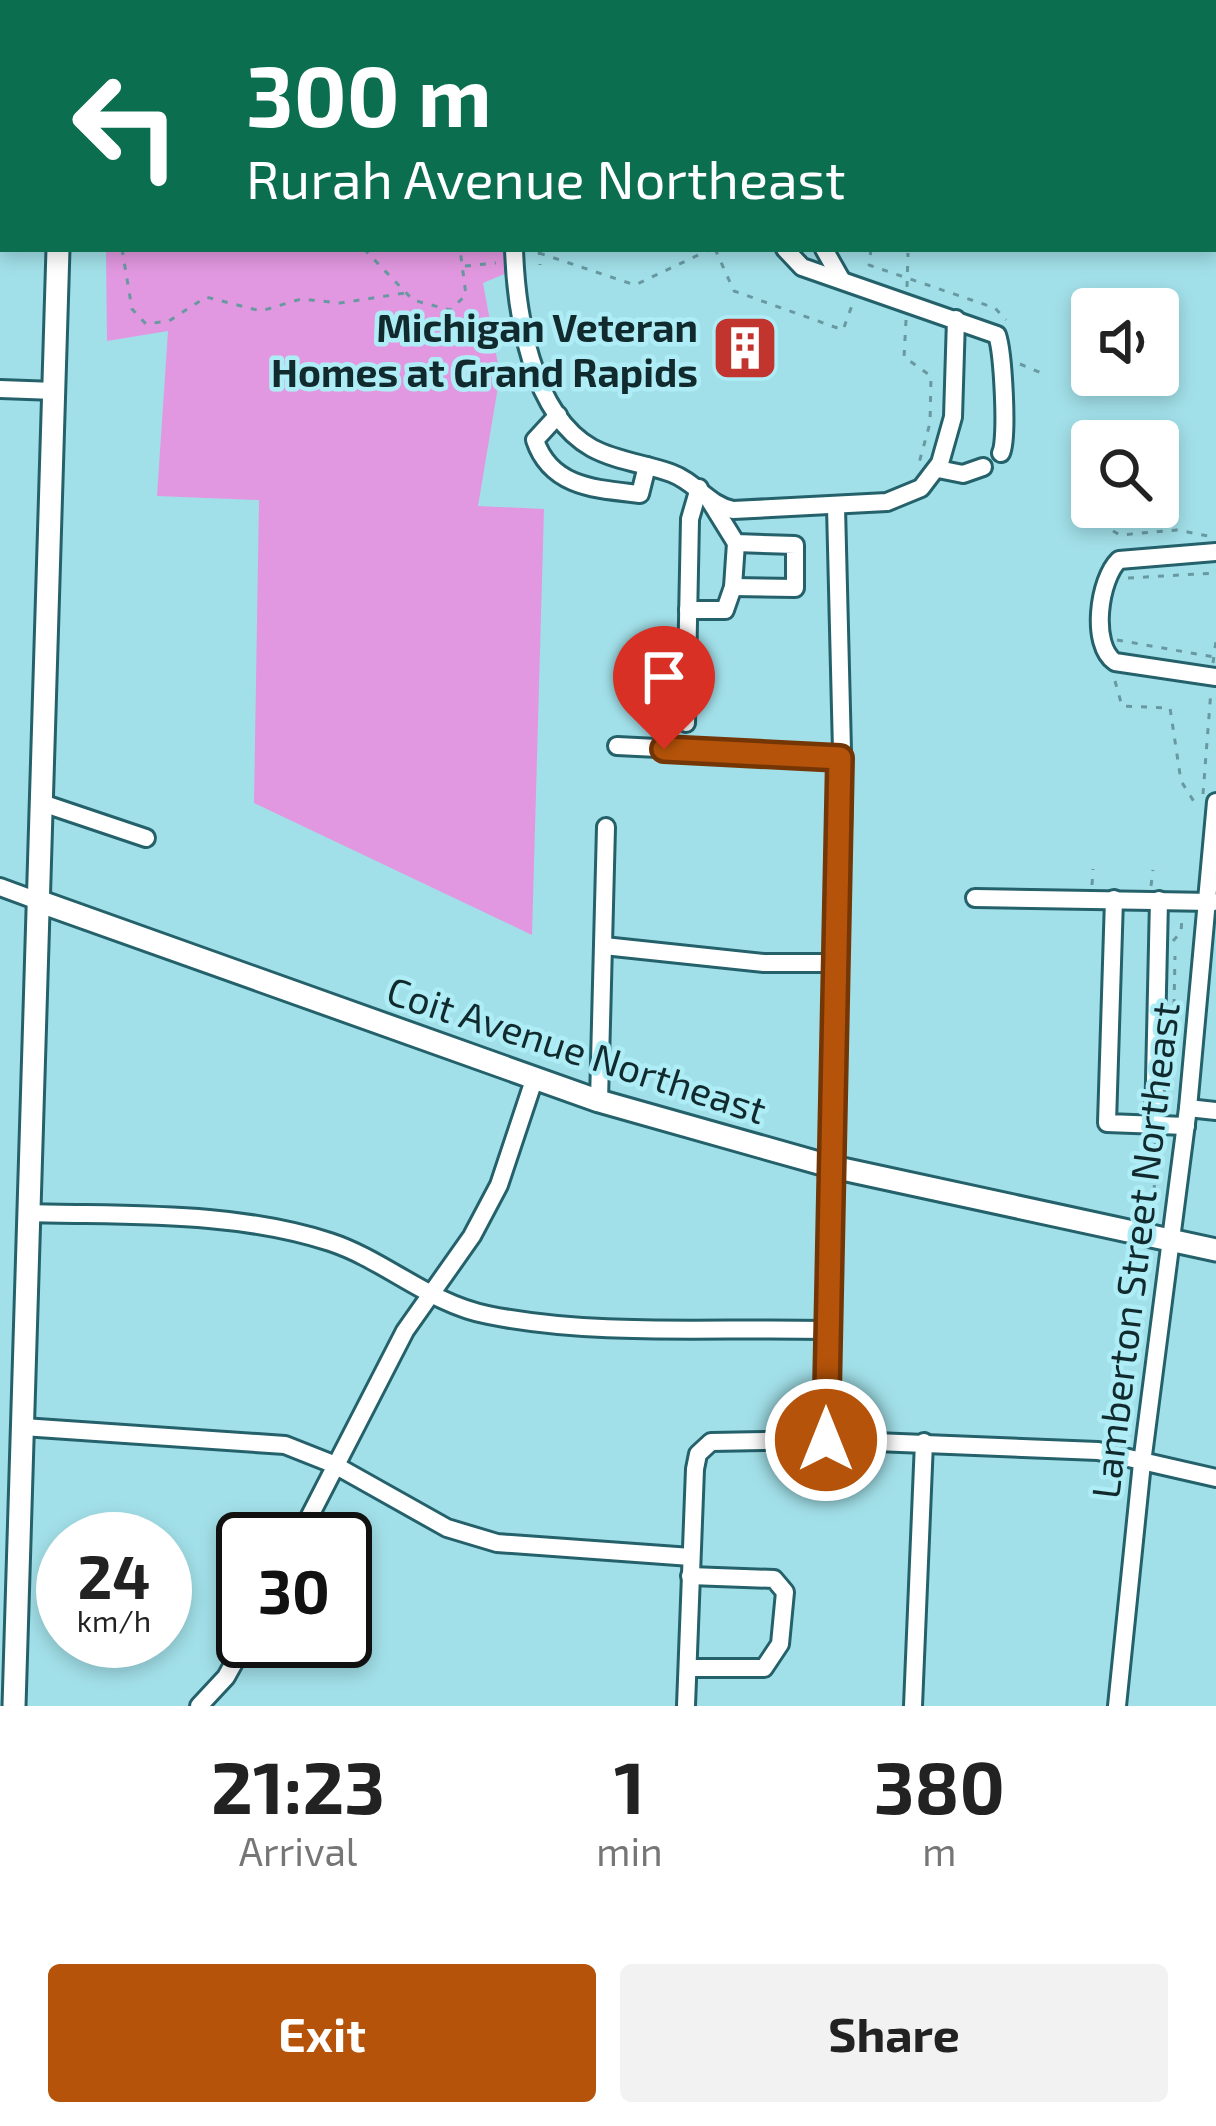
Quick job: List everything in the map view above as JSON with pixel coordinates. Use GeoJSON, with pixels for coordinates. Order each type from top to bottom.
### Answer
{"type":"FeatureCollection","features":[{"type":"Feature","properties":{"kind":"main road"},"geometry":{"type":"LineString","coordinates":[[14,1706],[58,252]]}},
{"type":"Feature","properties":{"kind":"main road","name":"Coit Avenue Northeast"},"geometry":{"type":"LineString","coordinates":[[38,902],[599,1101],[833,1167],[1216,1250]]}},
{"type":"Feature","properties":{"kind":"street"},"geometry":{"type":"LineString","coordinates":[[514,252],[518,322],[558,415],[590,447],[647,466],[746,511],[905,498],[938,469],[953,417],[956,319]]}},
{"type":"Feature","properties":{"kind":"street"},"geometry":{"type":"LineString","coordinates":[[786,252],[797,265],[997,335],[1000,414],[1007,431],[1001,453]]}},
{"type":"Feature","properties":{"kind":"street"},"geometry":{"type":"LineString","coordinates":[[826,252],[842,280]]}},
{"type":"Feature","properties":{"kind":"street"},"geometry":{"type":"LineString","coordinates":[[0,389],[55,391]]}},
{"type":"Feature","properties":{"kind":"street"},"geometry":{"type":"LineString","coordinates":[[558,415],[536,440],[541,455],[574,486],[640,494],[647,466]]}},
{"type":"Feature","properties":{"kind":"street"},"geometry":{"type":"LineString","coordinates":[[938,469],[963,474],[983,467]]}},
{"type":"Feature","properties":{"kind":"street"},"geometry":{"type":"LineString","coordinates":[[688,610],[725,610],[733,587],[736,543],[704,494]]}},
{"type":"Feature","properties":{"kind":"street"},"geometry":{"type":"LineString","coordinates":[[686,724],[691,519],[704,494]]}},
{"type":"Feature","properties":{"kind":"street"},"geometry":{"type":"LineString","coordinates":[[826,1440],[840,758],[836,507]]}},
{"type":"Feature","properties":{"kind":"street"},"geometry":{"type":"LineString","coordinates":[[733,587],[795,589],[795,545],[736,543]]}},
{"type":"Feature","properties":{"kind":"street"},"geometry":{"type":"LineString","coordinates":[[1214,677],[1115,662],[1105,653],[1102,631],[1108,575],[1119,560],[1216,552]]}},
{"type":"Feature","properties":{"kind":"street"},"geometry":{"type":"LineString","coordinates":[[617,746],[840,758]]}},
{"type":"Feature","properties":{"kind":"street"},"geometry":{"type":"LineString","coordinates":[[41,803],[146,838]]}},
{"type":"Feature","properties":{"kind":"street","name":"Lamberton Street Northeast"},"geometry":{"type":"LineString","coordinates":[[1117,1706],[1211,902],[1209,807]]}},
{"type":"Feature","properties":{"kind":"street"},"geometry":{"type":"LineString","coordinates":[[599,1101],[605,827]]}},
{"type":"Feature","properties":{"kind":"street","name":"Coit Avenue Northeast"},"geometry":{"type":"LineString","coordinates":[[0,887],[38,902]]}},
{"type":"Feature","properties":{"kind":"street"},"geometry":{"type":"LineString","coordinates":[[974,898],[1211,902]]}},
{"type":"Feature","properties":{"kind":"street"},"geometry":{"type":"LineString","coordinates":[[1114,899],[1107,1123],[1154,1125],[1216,1111]]}},
{"type":"Feature","properties":{"kind":"street"},"geometry":{"type":"LineString","coordinates":[[1154,1125],[1159,900]]}},
{"type":"Feature","properties":{"kind":"street"},"geometry":{"type":"LineString","coordinates":[[604,946],[764,963],[836,963]]}},
{"type":"Feature","properties":{"kind":"street"},"geometry":{"type":"LineString","coordinates":[[311,1512],[405,1331],[499,1185],[534,1080]]}},
{"type":"Feature","properties":{"kind":"street"},"geometry":{"type":"LineString","coordinates":[[30,1213],[192,1217],[268,1227],[334,1243],[432,1295],[485,1315],[582,1325],[826,1330]]}},
{"type":"Feature","properties":{"kind":"street"},"geometry":{"type":"LineString","coordinates":[[23,1427],[242,1438],[286,1445],[334,1464],[448,1528],[497,1543],[691,1556]]}},
{"type":"Feature","properties":{"kind":"street"},"geometry":{"type":"LineString","coordinates":[[686,1706],[695,1469],[698,1454],[720,1438],[1098,1451],[1216,1478]]}},
{"type":"Feature","properties":{"kind":"street"},"geometry":{"type":"LineString","coordinates":[[913,1706],[924,1442]]}},
{"type":"Feature","properties":{"kind":"street"},"geometry":{"type":"LineString","coordinates":[[688,1668],[764,1668],[780,1644],[785,1592],[774,1579],[690,1576]]}},
{"type":"Feature","properties":{"kind":"street"},"geometry":{"type":"LineString","coordinates":[[199,1706],[231,1668]]}},
{"type":"Feature","properties":{"kind":"path"},"geometry":{"type":"LineString","coordinates":[[122,252],[132,309],[146,324],[169,321],[206,297],[261,311],[301,299],[340,303],[405,293]]}},
{"type":"Feature","properties":{"kind":"path"},"geometry":{"type":"LineString","coordinates":[[367,252],[405,293],[430,308],[460,306],[467,279],[461,252]]}},
{"type":"Feature","properties":{"kind":"path"},"geometry":{"type":"LineString","coordinates":[[539,252],[540,265]]}},
{"type":"Feature","properties":{"kind":"path"},"geometry":{"type":"LineString","coordinates":[[542,252],[635,285],[706,252]]}},
{"type":"Feature","properties":{"kind":"path"},"geometry":{"type":"LineString","coordinates":[[714,252],[734,291],[843,330],[854,299]]}},
{"type":"Feature","properties":{"kind":"path"},"geometry":{"type":"LineString","coordinates":[[911,252],[904,358],[931,376],[930,423],[918,464]]}},
{"type":"Feature","properties":{"kind":"path"},"geometry":{"type":"LineString","coordinates":[[1000,356],[1046,375]]}},
{"type":"Feature","properties":{"kind":"path"},"geometry":{"type":"LineString","coordinates":[[1108,528],[1120,535],[1177,530],[1216,537]]}},
{"type":"Feature","properties":{"kind":"path"},"geometry":{"type":"LineString","coordinates":[[1118,584],[1129,578],[1216,573]]}},
{"type":"Feature","properties":{"kind":"path"},"geometry":{"type":"LineString","coordinates":[[1115,640],[1214,657]]}},
{"type":"Feature","properties":{"kind":"path"},"geometry":{"type":"LineString","coordinates":[[1209,807],[1216,640]]}},
{"type":"Feature","properties":{"kind":"path"},"geometry":{"type":"LineString","coordinates":[[1154,1206],[1155,1196]]}},
{"type":"Feature","properties":{"kind":"shaded area"},"geometry":{"type":"Polygon","coordinates":[[[106,252],[505,252],[507,273],[483,283],[500,375],[478,506],[544,509],[532,935],[254,803],[259,500],[157,496],[168,331],[107,341],[106,252]]]}},
{"type":"Feature","properties":{"kind":"place","name":"Michigan Veteran Homes at Grand Rapids"},"geometry":{"type":"Point","coordinates":[745,348]}},
{"type":"Feature","properties":{"kind":"route"},"geometry":{"type":"LineString","coordinates":[[664,749],[840,758],[843,791],[826,1440]]}}]}
